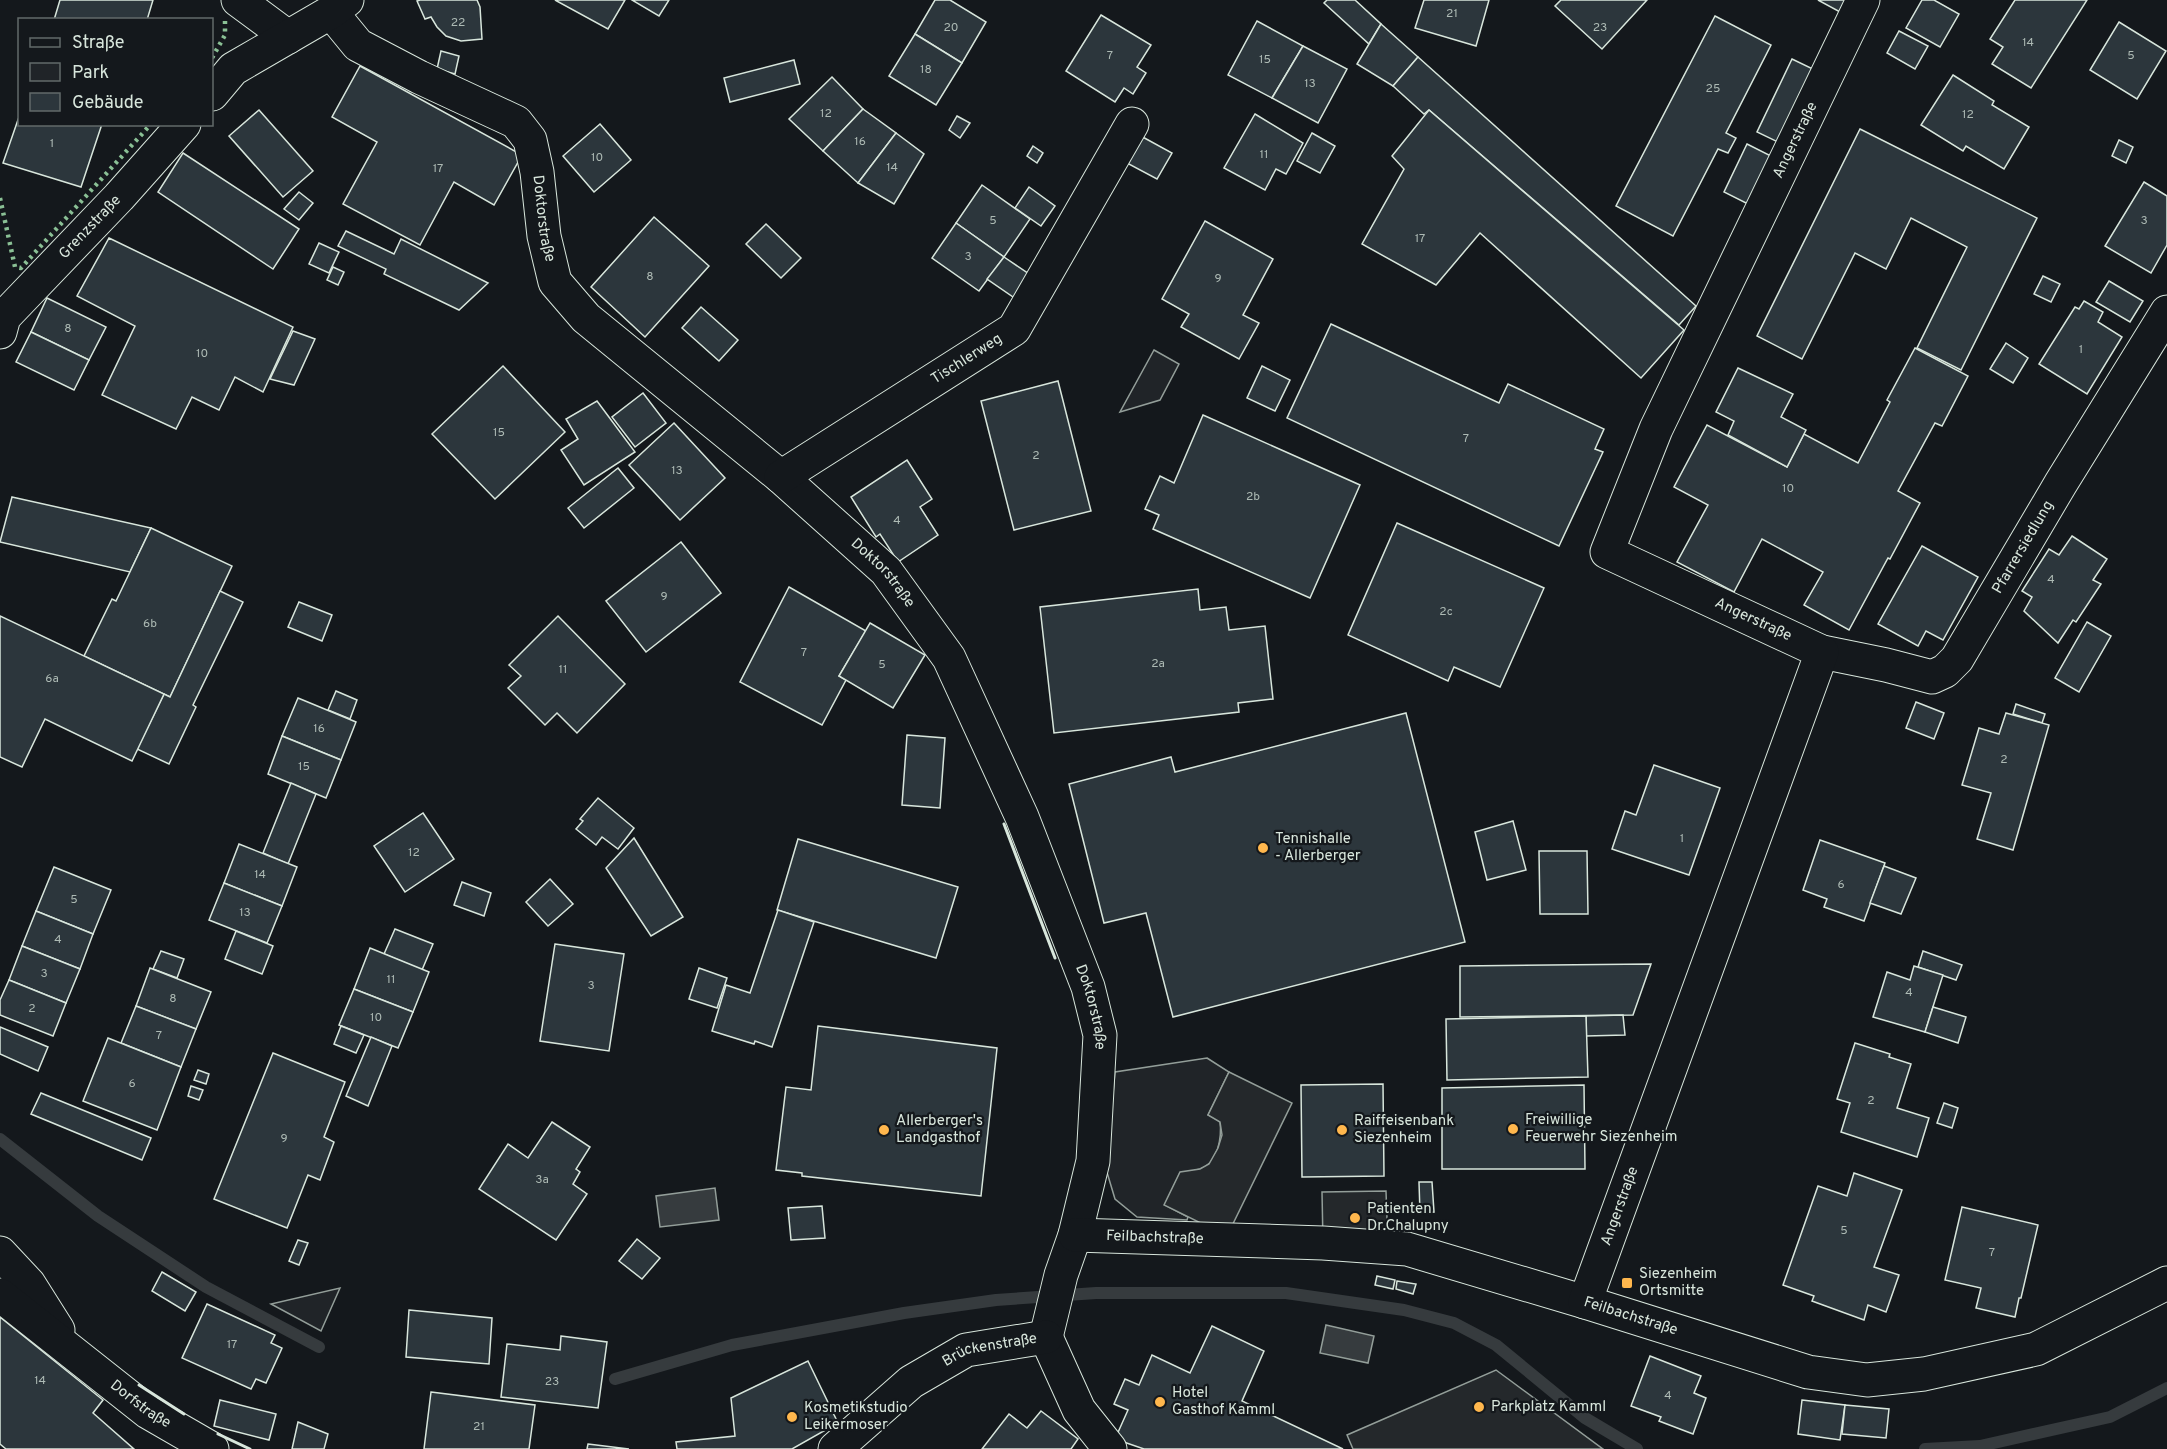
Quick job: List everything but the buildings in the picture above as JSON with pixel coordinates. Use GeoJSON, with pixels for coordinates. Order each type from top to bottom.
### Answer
{"type":"FeatureCollection","features":[{"type":"Feature","properties":{"kind":"street"},"geometry":{"type":"LineString","coordinates":[[238,0],[288,37]]}},
{"type":"Feature","properties":{"kind":"street","name":"Angerstraße"},"geometry":{"type":"LineString","coordinates":[[1585,1302],[1822,652],[1607,552],[1656,429],[1863,0]]}},
{"type":"Feature","properties":{"kind":"street"},"geometry":{"type":"LineString","coordinates":[[213,93],[233,69],[339,6]]}},
{"type":"Feature","properties":{"kind":"street","name":"Doktorstraße"},"geometry":{"type":"LineString","coordinates":[[339,6],[358,45],[419,77],[516,122],[530,140],[537,172],[544,236],[555,282],[586,318],[781,477],[886,571],[949,657],[1026,828],[1088,987],[1100,1035],[1093,1161],[1075,1235],[1061,1275],[1048,1328]]}},
{"type":"Feature","properties":{"kind":"street","name":"Tischlerweg"},"geometry":{"type":"LineString","coordinates":[[781,477],[1014,329],[1132,124]]}},
{"type":"Feature","properties":{"kind":"street","name":"Grenzstraße"},"geometry":{"type":"LineString","coordinates":[[1,314],[119,197],[182,126]]}},
{"type":"Feature","properties":{"kind":"street","name":"Pfarrersiedlung"},"geometry":{"type":"LineString","coordinates":[[1822,652],[1932,677],[1945,671],[1957,659],[2061,483],[2167,312]]}},
{"type":"Feature","properties":{"kind":"street","name":"Feilbachstraße"},"geometry":{"type":"LineString","coordinates":[[1075,1235],[1388,1246],[1585,1302],[1808,1372],[1867,1380],[1924,1374],[2036,1349],[2164,1278]]}},
{"type":"Feature","properties":{"kind":"street","name":"Dorfstraße"},"geometry":{"type":"LineString","coordinates":[[0,1253],[29,1284],[74,1354]]}},
{"type":"Feature","properties":{"kind":"street","name":"Dorfstraße"},"geometry":{"type":"LineString","coordinates":[[0,1295],[148,1412],[212,1449]]}},
{"type":"Feature","properties":{"kind":"street","name":"Brückenstraße"},"geometry":{"type":"LineString","coordinates":[[835,1449],[912,1382],[966,1350],[1048,1328],[1079,1410],[1110,1449]]}},
{"type":"Feature","properties":{"kind":"green space"},"geometry":{"type":"Polygon","coordinates":[[[1154,350],[1179,364],[1160,400],[1120,412],[1154,350]]]}},
{"type":"Feature","properties":{"kind":"green space"},"geometry":{"type":"Polygon","coordinates":[[[1207,1058],[1229,1072],[1208,1115],[1220,1121],[1218,1149],[1206,1166],[1180,1173],[1165,1205],[1188,1217],[1187,1220],[1137,1217],[1115,1199],[1106,1169],[1115,1072],[1207,1058]]]}},
{"type":"Feature","properties":{"kind":"green space"},"geometry":{"type":"Polygon","coordinates":[[[340,1288],[321,1331],[271,1304],[340,1288]]]}},
{"type":"Feature","properties":{"kind":"shaded area"},"geometry":{"type":"Polygon","coordinates":[[[1229,1072],[1292,1103],[1227,1236],[1164,1205],[1180,1172],[1200,1169],[1209,1164],[1218,1148],[1222,1135],[1220,1122],[1208,1115],[1229,1072]]]}},
{"type":"Feature","properties":{"kind":"shaded area"},"geometry":{"type":"Polygon","coordinates":[[[715,1188],[719,1220],[660,1227],[656,1196],[715,1188]]]}},
{"type":"Feature","properties":{"kind":"shaded area","name":"Patienten Dr.Chalupny"},"geometry":{"type":"Polygon","coordinates":[[[1386,1191],[1388,1246],[1323,1243],[1322,1192],[1386,1191]]]}},
{"type":"Feature","properties":{"kind":"shaded area"},"geometry":{"type":"Polygon","coordinates":[[[1326,1325],[1374,1336],[1368,1363],[1320,1353],[1326,1325]]]}},
{"type":"Feature","properties":{"kind":"shaded area","name":"Parkplatz Kamml"},"geometry":{"type":"Polygon","coordinates":[[[1496,1370],[1603,1449],[1353,1449],[1347,1435],[1496,1370]]]}},
{"type":"Feature","properties":{"kind":"waterway"},"geometry":{"type":"LineString","coordinates":[[0,1139],[98,1216],[206,1287],[319,1347]]}},
{"type":"Feature","properties":{"kind":"waterway"},"geometry":{"type":"LineString","coordinates":[[615,1379],[732,1345],[904,1313],[996,1300],[1096,1293],[1286,1293],[1404,1310],[1454,1323],[1496,1345],[1585,1418],[1637,1449]]}},
{"type":"Feature","properties":{"kind":"waterway"},"geometry":{"type":"LineString","coordinates":[[1925,1449],[1980,1446],[2110,1417],[2167,1388]]}},
{"type":"Feature","properties":{"kind":"hedge"},"geometry":{"type":"LineString","coordinates":[[213,56],[225,35],[225,20]]}},
{"type":"Feature","properties":{"kind":"hedge"},"geometry":{"type":"LineString","coordinates":[[0,198],[15,267],[21,268],[149,126]]}},
{"type":"Feature","properties":{"kind":"wall"},"geometry":{"type":"LineString","coordinates":[[1004,824],[1055,958]]}},
{"type":"Feature","properties":{"kind":"wall"},"geometry":{"type":"LineString","coordinates":[[139,1385],[184,1414]]}},
{"type":"Feature","properties":{"kind":"wall"},"geometry":{"type":"LineString","coordinates":[[218,1434],[250,1449]]}},
{"type":"Feature","properties":{"kind":"place","name":"Tennishalle - Allerberger"},"geometry":{"type":"Point","coordinates":[1263,848]}},
{"type":"Feature","properties":{"kind":"place","name":"Freiwillige Feuerwehr Siezenheim"},"geometry":{"type":"Point","coordinates":[1513,1129]}},
{"type":"Feature","properties":{"kind":"place","name":"Allerberger's Landgasthof"},"geometry":{"type":"Point","coordinates":[884,1130]}},
{"type":"Feature","properties":{"kind":"place","name":"Raiffeisenbank Siezenheim"},"geometry":{"type":"Point","coordinates":[1342,1130]}},
{"type":"Feature","properties":{"kind":"place","name":"Patienten Dr.Chalupny"},"geometry":{"type":"Point","coordinates":[1355,1218]}},
{"type":"Feature","properties":{"kind":"place","name":"Siezenheim Ortsmitte"},"geometry":{"type":"Point","coordinates":[1627,1283]}},
{"type":"Feature","properties":{"kind":"place","name":"Hotel Gasthof Kamml"},"geometry":{"type":"Point","coordinates":[1160,1402]}},
{"type":"Feature","properties":{"kind":"place","name":"Parkplatz Kamml"},"geometry":{"type":"Point","coordinates":[1479,1407]}},
{"type":"Feature","properties":{"kind":"place","name":"Kosmetikstudio Leikermoser"},"geometry":{"type":"Point","coordinates":[792,1417]}}]}
